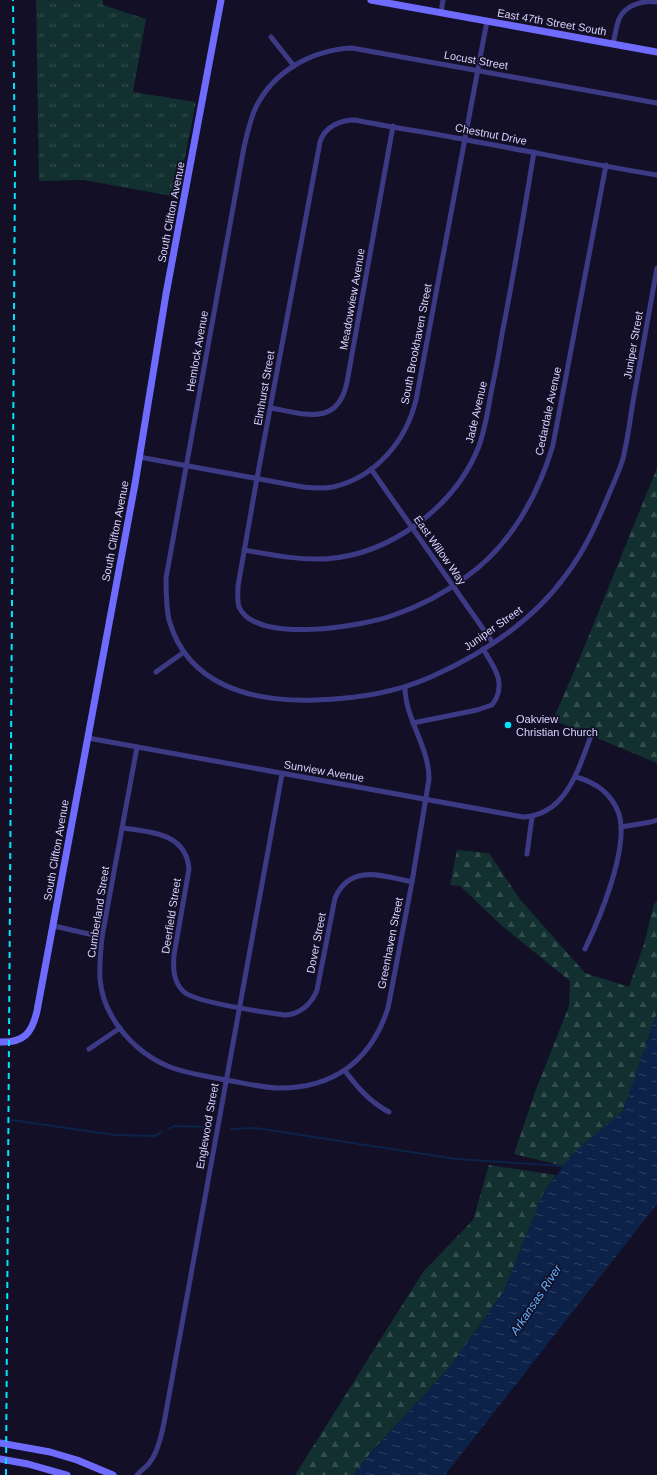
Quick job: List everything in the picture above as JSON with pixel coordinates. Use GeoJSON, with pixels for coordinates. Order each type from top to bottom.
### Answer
{"type":"FeatureCollection","features":[{"type":"Feature","properties":{"kind":"street","name":"South Clifton Avenue"},"geometry":{"type":"LineString","coordinates":[[0,1042],[8,1043],[23,1039],[31,1029],[35,1020],[54,926],[139,457],[166,294],[221,0]]}},
{"type":"Feature","properties":{"kind":"street","name":"East 47th Street South"},"geometry":{"type":"LineString","coordinates":[[371,0],[657,52]]}},
{"type":"Feature","properties":{"kind":"street"},"geometry":{"type":"LineString","coordinates":[[441,13],[443,0]]}},
{"type":"Feature","properties":{"kind":"street"},"geometry":{"type":"LineString","coordinates":[[613,44],[619,21],[627,10],[639,3],[650,1],[657,2]]}},
{"type":"Feature","properties":{"kind":"street","name":"South Brookhaven Street"},"geometry":{"type":"LineString","coordinates":[[139,457],[302,487],[323,488],[346,483],[359,477],[388,455],[398,443],[404,434],[414,409],[487,21]]}},
{"type":"Feature","properties":{"kind":"street"},"geometry":{"type":"LineString","coordinates":[[271,37],[294,66]]}},
{"type":"Feature","properties":{"kind":"street","name":"Locust Street"},"geometry":{"type":"LineString","coordinates":[[294,66],[307,58],[322,52],[352,48],[657,103]]}},
{"type":"Feature","properties":{"kind":"street","name":"Hemlock Avenue"},"geometry":{"type":"LineString","coordinates":[[184,652],[174,634],[170,621],[166,594],[166,578],[248,129],[256,108],[264,94],[275,81],[294,66]]}},
{"type":"Feature","properties":{"kind":"street","name":"Chestnut Drive"},"geometry":{"type":"LineString","coordinates":[[324,134],[331,127],[347,120],[356,120],[657,175]]}},
{"type":"Feature","properties":{"kind":"street","name":"Meadowview Avenue"},"geometry":{"type":"LineString","coordinates":[[271,408],[304,414],[320,414],[333,409],[342,400],[347,382],[393,126]]}},
{"type":"Feature","properties":{"kind":"street","name":"Elmhurst Street"},"geometry":{"type":"LineString","coordinates":[[274,627],[255,622],[247,616],[240,607],[238,588],[257,478],[320,142],[324,134]]}},
{"type":"Feature","properties":{"kind":"street","name":"Jade Avenue"},"geometry":{"type":"LineString","coordinates":[[244,550],[294,559],[335,558],[358,553],[377,547],[412,527],[452,491],[469,466],[480,442],[485,425],[534,152]]}},
{"type":"Feature","properties":{"kind":"street","name":"Cedardale Avenue"},"geometry":{"type":"LineString","coordinates":[[274,627],[303,629],[341,628],[370,622],[409,610],[453,587],[481,564],[507,537],[528,506],[548,464],[557,426],[606,165]]}},
{"type":"Feature","properties":{"kind":"street","name":"Juniper Street"},"geometry":{"type":"LineString","coordinates":[[184,652],[193,663],[212,678],[229,688],[260,697],[292,700],[334,700],[370,695],[404,687],[432,676],[493,643],[522,622],[552,592],[577,560],[597,524],[614,484],[624,454],[657,268]]}},
{"type":"Feature","properties":{"kind":"street","name":"East Willow Way"},"geometry":{"type":"LineString","coordinates":[[371,469],[493,643]]}},
{"type":"Feature","properties":{"kind":"street"},"geometry":{"type":"LineString","coordinates":[[413,724],[477,710],[492,705],[498,695],[500,678],[483,649]]}},
{"type":"Feature","properties":{"kind":"street"},"geometry":{"type":"LineString","coordinates":[[156,672],[184,652]]}},
{"type":"Feature","properties":{"kind":"street","name":"Greenhaven Street"},"geometry":{"type":"LineString","coordinates":[[226,1080],[264,1087],[291,1087],[321,1082],[335,1077],[345,1071],[366,1050],[384,1021],[391,994],[412,882],[429,779],[428,764],[413,724],[404,687]]}},
{"type":"Feature","properties":{"kind":"street"},"geometry":{"type":"LineString","coordinates":[[585,949],[594,931],[604,904],[620,849],[621,827],[617,810],[608,794],[594,784],[575,777],[591,736]]}},
{"type":"Feature","properties":{"kind":"street","name":"Sunview Avenue"},"geometry":{"type":"LineString","coordinates":[[88,738],[523,817],[532,817],[546,812],[562,798],[575,777]]}},
{"type":"Feature","properties":{"kind":"street","name":"Cumberland Street"},"geometry":{"type":"LineString","coordinates":[[137,747],[102,936],[100,956],[101,984],[108,1008],[120,1028],[133,1043],[144,1052],[162,1063],[181,1070],[226,1080]]}},
{"type":"Feature","properties":{"kind":"street","name":"Englewood Street"},"geometry":{"type":"LineString","coordinates":[[137,1475],[150,1462],[160,1439],[164,1423],[282,774]]}},
{"type":"Feature","properties":{"kind":"street"},"geometry":{"type":"LineString","coordinates":[[527,854],[532,817]]}},
{"type":"Feature","properties":{"kind":"street"},"geometry":{"type":"LineString","coordinates":[[621,827],[657,820]]}},
{"type":"Feature","properties":{"kind":"street","name":"Deerfield Street"},"geometry":{"type":"LineString","coordinates":[[123,828],[157,834],[172,839],[181,846],[186,856],[188,869],[174,960],[174,973],[179,986],[184,992],[197,999],[239,1007]]}},
{"type":"Feature","properties":{"kind":"street","name":"Dover Street"},"geometry":{"type":"LineString","coordinates":[[239,1007],[289,1015],[300,1010],[312,1000],[317,990],[335,898],[338,891],[347,881],[353,877],[369,874],[412,882]]}},
{"type":"Feature","properties":{"kind":"street"},"geometry":{"type":"LineString","coordinates":[[54,926],[102,936]]}},
{"type":"Feature","properties":{"kind":"street"},"geometry":{"type":"LineString","coordinates":[[89,1049],[120,1028]]}},
{"type":"Feature","properties":{"kind":"street"},"geometry":{"type":"LineString","coordinates":[[345,1071],[364,1095],[389,1112]]}},
{"type":"Feature","properties":{"kind":"street"},"geometry":{"type":"LineString","coordinates":[[0,1444],[50,1452],[78,1460],[113,1475]]}},
{"type":"Feature","properties":{"kind":"street"},"geometry":{"type":"LineString","coordinates":[[0,1460],[28,1464],[67,1475]]}},
{"type":"Feature","properties":{"kind":"green space"},"geometry":{"type":"Polygon","coordinates":[[[36,0],[103,0],[103,5],[146,19],[133,92],[196,102],[177,197],[84,180],[39,181],[36,0]]]}},
{"type":"Feature","properties":{"kind":"green space"},"geometry":{"type":"Polygon","coordinates":[[[657,468],[657,763],[553,720],[657,468]]]}},
{"type":"Feature","properties":{"kind":"green space"},"geometry":{"type":"Polygon","coordinates":[[[457,850],[489,853],[519,898],[585,973],[629,987],[644,944],[654,904],[657,901],[657,1013],[623,1111],[563,1166],[514,1154],[535,1092],[569,1006],[570,981],[502,926],[460,886],[450,885],[457,850]]]}},
{"type":"Feature","properties":{"kind":"green space"},"geometry":{"type":"Polygon","coordinates":[[[489,1165],[556,1175],[543,1194],[504,1291],[449,1368],[372,1451],[353,1475],[295,1475],[423,1272],[473,1220],[489,1165]]]}},
{"type":"Feature","properties":{"kind":"water","name":"Arkansas River"},"geometry":{"type":"Polygon","coordinates":[[[657,1013],[657,1204],[445,1475],[353,1475],[372,1451],[449,1368],[504,1291],[543,1194],[563,1166],[572,1154],[623,1111],[657,1013]]]}},
{"type":"Feature","properties":{"kind":"waterway"},"geometry":{"type":"LineString","coordinates":[[12,1120],[115,1135],[154,1136],[162,1132]]}},
{"type":"Feature","properties":{"kind":"waterway"},"geometry":{"type":"LineString","coordinates":[[169,1129],[174,1126],[212,1127]]}},
{"type":"Feature","properties":{"kind":"waterway"},"geometry":{"type":"LineString","coordinates":[[231,1129],[256,1128],[456,1159],[563,1166]]}},
{"type":"Feature","properties":{"kind":"railway"},"geometry":{"type":"LineString","coordinates":[[6,1475],[15,169],[13,0]]}},
{"type":"Feature","properties":{"kind":"place","name":"Oakview Christian Church"},"geometry":{"type":"Point","coordinates":[508,725]}}]}
